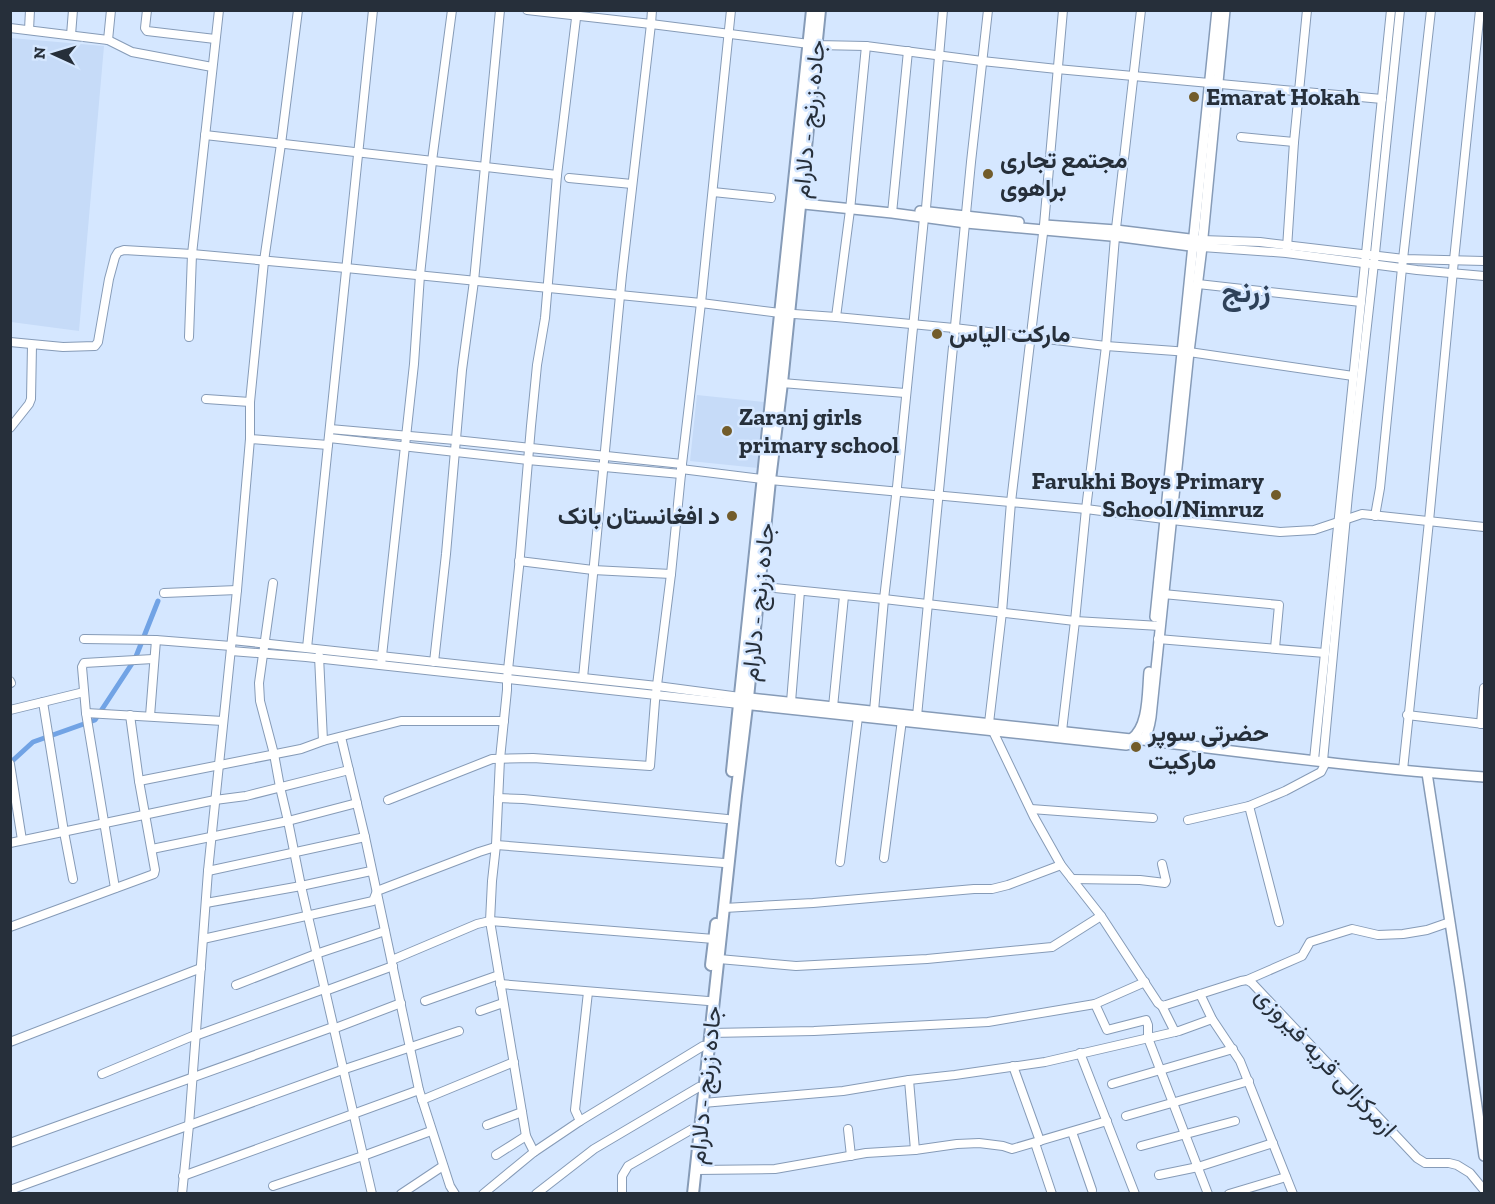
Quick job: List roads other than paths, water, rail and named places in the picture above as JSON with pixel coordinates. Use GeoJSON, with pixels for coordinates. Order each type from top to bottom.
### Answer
{"type":"FeatureCollection","features":[{"type":"Feature","properties":{"kind":"highway","name":"جاده زرنج - دلارام"},"geometry":{"type":"LineString","coordinates":[[693,1194],[812,44],[812,10]]}},
{"type":"Feature","properties":{"kind":"highway","name":"جاده زرنج - دلارام"},"geometry":{"type":"LineString","coordinates":[[812,44],[820,10]]}},
{"type":"Feature","properties":{"kind":"highway","name":"جاده زرنج - دلارام"},"geometry":{"type":"LineString","coordinates":[[766,479],[782,383],[784,314]]}},
{"type":"Feature","properties":{"kind":"highway","name":"جاده زرنج - دلارام"},"geometry":{"type":"LineString","coordinates":[[687,1194],[727,819],[744,701]]}},
{"type":"Feature","properties":{"kind":"main road"},"geometry":{"type":"LineString","coordinates":[[1214,83],[1217,10]]}},
{"type":"Feature","properties":{"kind":"main road"},"geometry":{"type":"LineString","coordinates":[[744,701],[791,702],[1126,744],[1137,743],[1144,717],[1157,626],[1214,83],[1225,10]]}},
{"type":"Feature","properties":{"kind":"main road"},"geometry":{"type":"LineString","coordinates":[[796,200],[966,220],[1116,233],[1198,243]]}},
{"type":"Feature","properties":{"kind":"main road"},"geometry":{"type":"LineString","coordinates":[[1185,352],[1198,284],[1198,243]]}},
{"type":"Feature","properties":{"kind":"main road"},"geometry":{"type":"LineString","coordinates":[[1139,738],[1149,731],[1151,717],[1158,639],[1157,626],[1164,594],[1168,520]]}},
{"type":"Feature","properties":{"kind":"main road"},"geometry":{"type":"LineString","coordinates":[[744,701],[858,717],[1139,738],[1427,773],[1485,777]]}},
{"type":"Feature","properties":{"kind":"main road"},"geometry":{"type":"LineString","coordinates":[[1427,773],[1485,1156]]}},
{"type":"Feature","properties":{"kind":"street"},"geometry":{"type":"LineString","coordinates":[[29,30],[30,10]]}},
{"type":"Feature","properties":{"kind":"street"},"geometry":{"type":"LineString","coordinates":[[71,35],[73,10]]}},
{"type":"Feature","properties":{"kind":"street"},"geometry":{"type":"LineString","coordinates":[[108,40],[111,10]]}},
{"type":"Feature","properties":{"kind":"street"},"geometry":{"type":"LineString","coordinates":[[147,10],[145,28],[147,31],[216,39]]}},
{"type":"Feature","properties":{"kind":"street"},"geometry":{"type":"LineString","coordinates":[[189,337],[192,254],[219,10]]}},
{"type":"Feature","properties":{"kind":"street"},"geometry":{"type":"LineString","coordinates":[[182,1194],[208,872],[250,439],[250,402],[264,261],[298,10]]}},
{"type":"Feature","properties":{"kind":"street"},"geometry":{"type":"LineString","coordinates":[[307,648],[373,10]]}},
{"type":"Feature","properties":{"kind":"street"},"geometry":{"type":"LineString","coordinates":[[381,665],[414,364],[420,275],[432,161],[452,10]]}},
{"type":"Feature","properties":{"kind":"street"},"geometry":{"type":"LineString","coordinates":[[434,662],[500,10]]}},
{"type":"Feature","properties":{"kind":"street"},"geometry":{"type":"LineString","coordinates":[[527,10],[577,14],[812,44],[866,46],[1057,69],[1382,99]]}},
{"type":"Feature","properties":{"kind":"street"},"geometry":{"type":"LineString","coordinates":[[583,678],[620,295],[652,10]]}},
{"type":"Feature","properties":{"kind":"street"},"geometry":{"type":"LineString","coordinates":[[388,800],[492,759],[534,758],[650,766],[655,696],[671,574],[731,10]]}},
{"type":"Feature","properties":{"kind":"street"},"geometry":{"type":"LineString","coordinates":[[874,711],[943,10]]}},
{"type":"Feature","properties":{"kind":"street"},"geometry":{"type":"LineString","coordinates":[[917,716],[954,328],[988,10]]}},
{"type":"Feature","properties":{"kind":"street"},"geometry":{"type":"LineString","coordinates":[[1064,10],[1043,228],[1011,502],[991,727],[1061,865],[1101,916],[1162,1006],[1175,1032]]}},
{"type":"Feature","properties":{"kind":"street"},"geometry":{"type":"LineString","coordinates":[[1062,731],[1106,346],[1141,10]]}},
{"type":"Feature","properties":{"kind":"street"},"geometry":{"type":"LineString","coordinates":[[1286,249],[1307,10]]}},
{"type":"Feature","properties":{"kind":"street"},"geometry":{"type":"LineString","coordinates":[[1321,761],[1353,376],[1361,302],[1370,260],[1391,10]]}},
{"type":"Feature","properties":{"kind":"street"},"geometry":{"type":"LineString","coordinates":[[1188,820],[1249,806],[1285,791],[1321,772],[1325,653],[1400,10]]}},
{"type":"Feature","properties":{"kind":"street"},"geometry":{"type":"LineString","coordinates":[[1376,516],[1431,10]]}},
{"type":"Feature","properties":{"kind":"street"},"geometry":{"type":"LineString","coordinates":[[1402,770],[1480,10]]}},
{"type":"Feature","properties":{"kind":"street"},"geometry":{"type":"LineString","coordinates":[[534,1152],[526,1136],[490,921],[500,759],[529,448],[537,365],[545,318],[557,175],[577,14]]}},
{"type":"Feature","properties":{"kind":"street"},"geometry":{"type":"LineString","coordinates":[[10,28],[108,40],[132,52],[212,67]]}},
{"type":"Feature","properties":{"kind":"street"},"geometry":{"type":"LineString","coordinates":[[836,317],[850,207],[866,46]]}},
{"type":"Feature","properties":{"kind":"street"},"geometry":{"type":"LineString","coordinates":[[892,211],[908,51]]}},
{"type":"Feature","properties":{"kind":"street"},"geometry":{"type":"LineString","coordinates":[[205,135],[557,175]]}},
{"type":"Feature","properties":{"kind":"street"},"geometry":{"type":"LineString","coordinates":[[1241,137],[1294,142]]}},
{"type":"Feature","properties":{"kind":"street"},"geometry":{"type":"LineString","coordinates":[[569,178],[632,184]]}},
{"type":"Feature","properties":{"kind":"street"},"geometry":{"type":"LineString","coordinates":[[713,192],[771,198]]}},
{"type":"Feature","properties":{"kind":"street"},"geometry":{"type":"LineString","coordinates":[[1198,243],[1286,249],[1403,264],[1453,274],[1485,276]]}},
{"type":"Feature","properties":{"kind":"street"},"geometry":{"type":"LineString","coordinates":[[10,342],[63,347],[95,345],[98,342],[115,257],[118,252],[124,250],[346,268],[701,303],[784,314],[954,328],[1106,346],[1185,352],[1353,376]]}},
{"type":"Feature","properties":{"kind":"street"},"geometry":{"type":"LineString","coordinates":[[1403,264],[1454,260],[1485,261]]}},
{"type":"Feature","properties":{"kind":"street"},"geometry":{"type":"LineString","coordinates":[[1198,284],[1361,302]]}},
{"type":"Feature","properties":{"kind":"street"},"geometry":{"type":"LineString","coordinates":[[10,428],[31,399],[32,345]]}},
{"type":"Feature","properties":{"kind":"street"},"geometry":{"type":"LineString","coordinates":[[782,383],[905,393]]}},
{"type":"Feature","properties":{"kind":"street"},"geometry":{"type":"LineString","coordinates":[[206,399],[250,402]]}},
{"type":"Feature","properties":{"kind":"street"},"geometry":{"type":"LineString","coordinates":[[330,429],[604,456],[681,469],[766,479],[1086,509],[1280,532],[1314,530],[1362,514],[1485,527]]}},
{"type":"Feature","properties":{"kind":"street"},"geometry":{"type":"LineString","coordinates":[[250,439],[405,446],[528,460],[681,469]]}},
{"type":"Feature","properties":{"kind":"street"},"geometry":{"type":"LineString","coordinates":[[519,561],[593,570],[671,574]]}},
{"type":"Feature","properties":{"kind":"street"},"geometry":{"type":"LineString","coordinates":[[273,583],[263,654],[260,701],[274,754],[316,954],[372,1194]]}},
{"type":"Feature","properties":{"kind":"street"},"geometry":{"type":"LineString","coordinates":[[755,586],[1075,621],[1157,626]]}},
{"type":"Feature","properties":{"kind":"street"},"geometry":{"type":"LineString","coordinates":[[164,592],[237,590]]}},
{"type":"Feature","properties":{"kind":"street"},"geometry":{"type":"LineString","coordinates":[[791,702],[800,591]]}},
{"type":"Feature","properties":{"kind":"street"},"geometry":{"type":"LineString","coordinates":[[1164,594],[1279,605],[1275,648]]}},
{"type":"Feature","properties":{"kind":"street"},"geometry":{"type":"LineString","coordinates":[[833,707],[844,596]]}},
{"type":"Feature","properties":{"kind":"street"},"geometry":{"type":"LineString","coordinates":[[84,639],[156,640],[231,645],[265,644],[319,649],[657,686],[744,701]]}},
{"type":"Feature","properties":{"kind":"street"},"geometry":{"type":"LineString","coordinates":[[1158,639],[1325,653]]}},
{"type":"Feature","properties":{"kind":"street"},"geometry":{"type":"LineString","coordinates":[[150,716],[156,640]]}},
{"type":"Feature","properties":{"kind":"street"},"geometry":{"type":"LineString","coordinates":[[231,645],[263,654],[655,696],[744,701]]}},
{"type":"Feature","properties":{"kind":"street"},"geometry":{"type":"LineString","coordinates":[[319,649],[323,741]]}},
{"type":"Feature","properties":{"kind":"street"},"geometry":{"type":"LineString","coordinates":[[115,888],[86,713],[82,667],[84,663],[153,659]]}},
{"type":"Feature","properties":{"kind":"street"},"geometry":{"type":"LineString","coordinates":[[1407,715],[1483,724],[1485,688]]}},
{"type":"Feature","properties":{"kind":"street"},"geometry":{"type":"LineString","coordinates":[[10,710],[84,692]]}},
{"type":"Feature","properties":{"kind":"street"},"geometry":{"type":"LineString","coordinates":[[43,702],[63,832],[73,879]]}},
{"type":"Feature","properties":{"kind":"street"},"geometry":{"type":"LineString","coordinates":[[86,713],[223,721]]}},
{"type":"Feature","properties":{"kind":"street"},"geometry":{"type":"LineString","coordinates":[[10,927],[154,874],[130,715]]}},
{"type":"Feature","properties":{"kind":"street"},"geometry":{"type":"LineString","coordinates":[[840,862],[858,717]]}},
{"type":"Feature","properties":{"kind":"street"},"geometry":{"type":"LineString","coordinates":[[884,858],[902,720]]}},
{"type":"Feature","properties":{"kind":"street"},"geometry":{"type":"LineString","coordinates":[[140,782],[302,749],[323,741],[401,721],[504,721]]}},
{"type":"Feature","properties":{"kind":"street"},"geometry":{"type":"LineString","coordinates":[[341,737],[393,963],[419,1090],[443,1166],[455,1194]]}},
{"type":"Feature","properties":{"kind":"street"},"geometry":{"type":"LineString","coordinates":[[10,764],[22,840]]}},
{"type":"Feature","properties":{"kind":"street"},"geometry":{"type":"LineString","coordinates":[[10,843],[215,800],[246,796],[349,770]]}},
{"type":"Feature","properties":{"kind":"street"},"geometry":{"type":"LineString","coordinates":[[498,798],[523,798],[727,819]]}},
{"type":"Feature","properties":{"kind":"street"},"geometry":{"type":"LineString","coordinates":[[152,849],[288,821],[357,803]]}},
{"type":"Feature","properties":{"kind":"street"},"geometry":{"type":"LineString","coordinates":[[1249,806],[1279,922]]}},
{"type":"Feature","properties":{"kind":"street"},"geometry":{"type":"LineString","coordinates":[[1031,809],[1154,818]]}},
{"type":"Feature","properties":{"kind":"street"},"geometry":{"type":"LineString","coordinates":[[208,872],[365,837]]}},
{"type":"Feature","properties":{"kind":"street"},"geometry":{"type":"LineString","coordinates":[[203,939],[373,901],[377,891],[496,846],[724,863]]}},
{"type":"Feature","properties":{"kind":"street"},"geometry":{"type":"LineString","coordinates":[[1072,879],[1140,880],[1165,883],[1162,864]]}},
{"type":"Feature","properties":{"kind":"street"},"geometry":{"type":"LineString","coordinates":[[724,908],[992,888],[1008,885],[1061,865]]}},
{"type":"Feature","properties":{"kind":"street"},"geometry":{"type":"LineString","coordinates":[[206,903],[371,871]]}},
{"type":"Feature","properties":{"kind":"street"},"geometry":{"type":"LineString","coordinates":[[719,959],[796,966],[927,959],[1052,947],[1101,916]]}},
{"type":"Feature","properties":{"kind":"street"},"geometry":{"type":"LineString","coordinates":[[102,1074],[195,1036],[325,990],[393,963],[477,924],[490,921],[714,939]]}},
{"type":"Feature","properties":{"kind":"street"},"geometry":{"type":"LineString","coordinates":[[1247,980],[1302,956],[1310,942],[1352,929],[1386,936],[1428,930],[1450,922]]}},
{"type":"Feature","properties":{"kind":"street"},"geometry":{"type":"LineString","coordinates":[[237,985],[316,954],[385,931]]}},
{"type":"Feature","properties":{"kind":"street"},"geometry":{"type":"LineString","coordinates":[[10,1042],[201,968]]}},
{"type":"Feature","properties":{"kind":"street"},"geometry":{"type":"LineString","coordinates":[[425,1001],[499,975]]}},
{"type":"Feature","properties":{"kind":"street","name":"ازمرکزالی قریه فیروزی"},"geometry":{"type":"LineString","coordinates":[[1162,1006],[1247,980],[1260,991],[1417,1158],[1425,1163],[1457,1165],[1470,1173],[1485,1190]]}},
{"type":"Feature","properties":{"kind":"street"},"geometry":{"type":"LineString","coordinates":[[710,1033],[814,1031],[988,1022],[1095,1004],[1145,982]]}},
{"type":"Feature","properties":{"kind":"street"},"geometry":{"type":"LineString","coordinates":[[501,984],[708,1000]]}},
{"type":"Feature","properties":{"kind":"street"},"geometry":{"type":"LineString","coordinates":[[580,1121],[575,1110],[588,992]]}},
{"type":"Feature","properties":{"kind":"street"},"geometry":{"type":"LineString","coordinates":[[1200,994],[1212,1019],[1240,1061],[1293,1194]]}},
{"type":"Feature","properties":{"kind":"street"},"geometry":{"type":"LineString","coordinates":[[10,1143],[401,1003]]}},
{"type":"Feature","properties":{"kind":"street"},"geometry":{"type":"LineString","coordinates":[[480,1011],[503,1003]]}},
{"type":"Feature","properties":{"kind":"street"},"geometry":{"type":"LineString","coordinates":[[1095,1004],[1107,1030],[1146,1020],[1148,1038],[1208,1194]]}},
{"type":"Feature","properties":{"kind":"street"},"geometry":{"type":"LineString","coordinates":[[703,1103],[843,1091],[1045,1062],[1175,1032],[1212,1019]]}},
{"type":"Feature","properties":{"kind":"street"},"geometry":{"type":"LineString","coordinates":[[10,1190],[342,1070],[459,1031]]}},
{"type":"Feature","properties":{"kind":"street"},"geometry":{"type":"LineString","coordinates":[[483,1194],[534,1152],[580,1121],[703,1046]]}},
{"type":"Feature","properties":{"kind":"street"},"geometry":{"type":"LineString","coordinates":[[1112,1084],[1233,1049]]}},
{"type":"Feature","properties":{"kind":"street"},"geometry":{"type":"LineString","coordinates":[[1080,1053],[1135,1194]]}},
{"type":"Feature","properties":{"kind":"street"},"geometry":{"type":"LineString","coordinates":[[422,1100],[514,1062]]}},
{"type":"Feature","properties":{"kind":"street"},"geometry":{"type":"LineString","coordinates":[[1013,1066],[1052,1194]]}},
{"type":"Feature","properties":{"kind":"street"},"geometry":{"type":"LineString","coordinates":[[909,1080],[915,1150]]}},
{"type":"Feature","properties":{"kind":"street"},"geometry":{"type":"LineString","coordinates":[[1126,1116],[1249,1081]]}},
{"type":"Feature","properties":{"kind":"street"},"geometry":{"type":"LineString","coordinates":[[536,1194],[594,1149],[699,1087]]}},
{"type":"Feature","properties":{"kind":"street"},"geometry":{"type":"LineString","coordinates":[[183,1176],[419,1090]]}},
{"type":"Feature","properties":{"kind":"street"},"geometry":{"type":"LineString","coordinates":[[487,1125],[522,1112]]}},
{"type":"Feature","properties":{"kind":"street"},"geometry":{"type":"LineString","coordinates":[[696,1170],[775,1169],[866,1153],[968,1143],[1012,1149],[1107,1121]]}},
{"type":"Feature","properties":{"kind":"street"},"geometry":{"type":"LineString","coordinates":[[1141,1146],[1235,1121]]}},
{"type":"Feature","properties":{"kind":"street"},"geometry":{"type":"LineString","coordinates":[[622,1194],[622,1176],[628,1166],[694,1128]]}},
{"type":"Feature","properties":{"kind":"street"},"geometry":{"type":"LineString","coordinates":[[848,1129],[851,1156]]}},
{"type":"Feature","properties":{"kind":"street"},"geometry":{"type":"LineString","coordinates":[[273,1186],[431,1131]]}},
{"type":"Feature","properties":{"kind":"street"},"geometry":{"type":"LineString","coordinates":[[1072,1132],[1092,1190]]}},
{"type":"Feature","properties":{"kind":"street"},"geometry":{"type":"LineString","coordinates":[[496,1155],[526,1136]]}},
{"type":"Feature","properties":{"kind":"street"},"geometry":{"type":"LineString","coordinates":[[1159,1175],[1197,1167],[1273,1143]]}},
{"type":"Feature","properties":{"kind":"street"},"geometry":{"type":"LineString","coordinates":[[401,1194],[443,1166]]}},
{"type":"Feature","properties":{"kind":"street"},"geometry":{"type":"LineString","coordinates":[[1229,1194],[1286,1177]]}},
{"type":"Feature","properties":{"kind":"waterway"},"geometry":{"type":"LineString","coordinates":[[10,763],[33,742],[95,720],[135,659],[158,601]]}},
{"type":"Feature","properties":{"kind":"place","name":"Emarat Hokah"},"geometry":{"type":"Point","coordinates":[1194,97]}},
{"type":"Feature","properties":{"kind":"place","name":"مجتمع تجاری براهوی"},"geometry":{"type":"Point","coordinates":[988,174]}},
{"type":"Feature","properties":{"kind":"place","name":"مارکت الیاس"},"geometry":{"type":"Point","coordinates":[937,334]}},
{"type":"Feature","properties":{"kind":"place","name":"Zaranj girls primary school"},"geometry":{"type":"Point","coordinates":[727,431]}},
{"type":"Feature","properties":{"kind":"place","name":"Farukhi Boys Primary School/Nimruz"},"geometry":{"type":"Point","coordinates":[1276,495]}},
{"type":"Feature","properties":{"kind":"place","name":"د افغانستان بانک"},"geometry":{"type":"Point","coordinates":[732,516]}},
{"type":"Feature","properties":{"kind":"place","name":"حضرتی سوپر مارکیت"},"geometry":{"type":"Point","coordinates":[1136,747]}},
{"type":"Feature","properties":{"kind":"district","name":"زرنج"},"geometry":{"type":"Point","coordinates":[1246,292]}}]}
